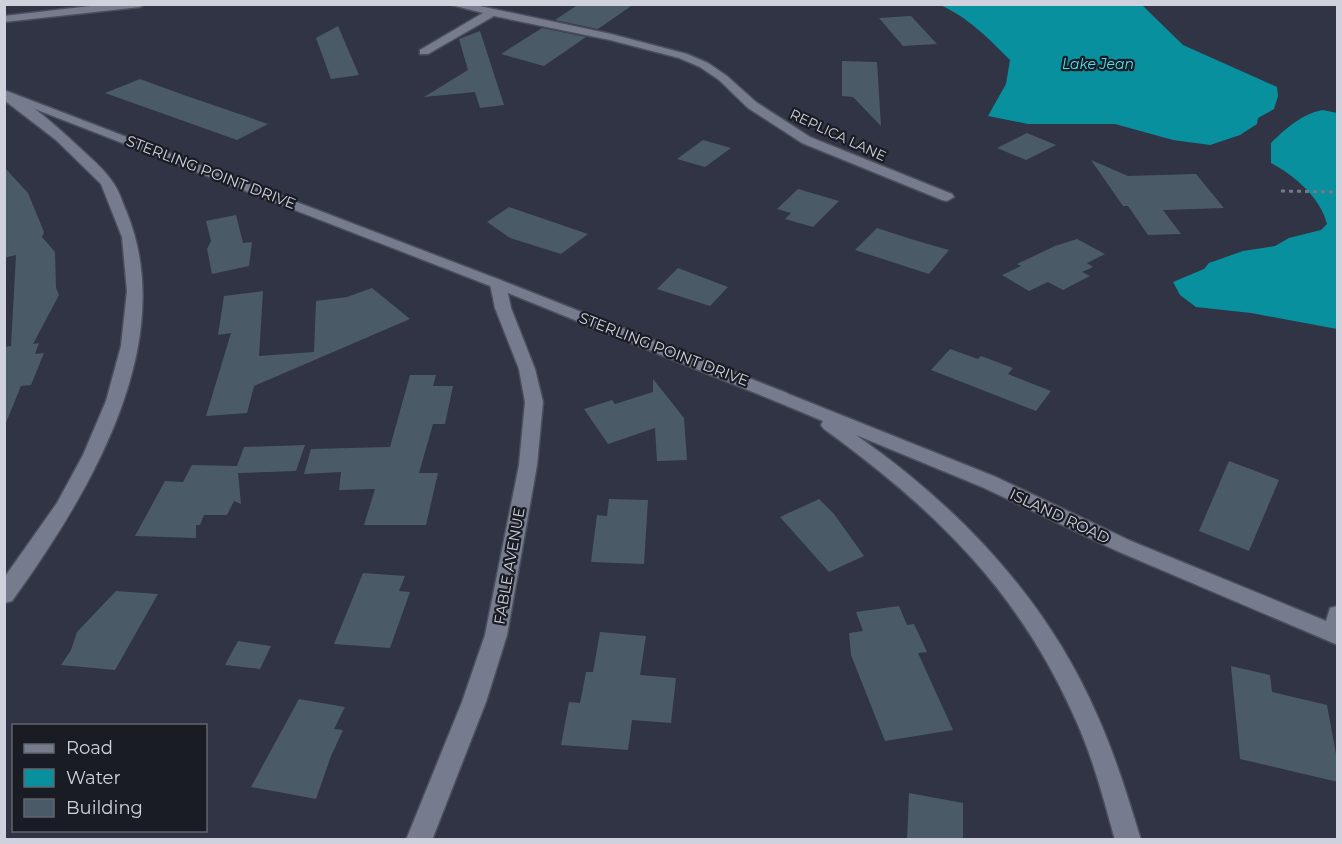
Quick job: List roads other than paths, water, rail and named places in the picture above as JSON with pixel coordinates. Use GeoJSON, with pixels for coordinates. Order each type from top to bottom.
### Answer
{"type":"FeatureCollection","features":[{"type":"Feature","properties":{"kind":"street"},"geometry":{"type":"LineString","coordinates":[[4,19],[140,4]]}},
{"type":"Feature","properties":{"kind":"street","name":"REPLICA LANE"},"geometry":{"type":"LineString","coordinates":[[453,4],[611,37],[682,56],[704,65],[723,78],[753,105],[806,140],[946,197]]}},
{"type":"Feature","properties":{"kind":"street"},"geometry":{"type":"LineString","coordinates":[[424,52],[491,13]]}},
{"type":"Feature","properties":{"kind":"street"},"geometry":{"type":"LineString","coordinates":[[4,93],[40,118],[108,184],[123,215],[132,249],[135,289],[131,334],[118,386],[97,446],[70,499],[4,595]]}},
{"type":"Feature","properties":{"kind":"street","name":"STERLING POINT DRIVE"},"geometry":{"type":"LineString","coordinates":[[4,93],[498,284],[781,397],[853,440],[911,482],[957,525],[991,564],[1024,608],[1078,698],[1093,728],[1118,799],[1128,840]]}},
{"type":"Feature","properties":{"kind":"street","name":"FABLE AVENUE"},"geometry":{"type":"LineString","coordinates":[[419,840],[474,702],[496,635],[528,465],[534,402],[527,369],[503,308],[498,284]]}},
{"type":"Feature","properties":{"kind":"street","name":"ISLAND ROAD"},"geometry":{"type":"LineString","coordinates":[[781,397],[979,478],[1124,546],[1338,636]]}},
{"type":"Feature","properties":{"kind":"street"},"geometry":{"type":"LineString","coordinates":[[1338,614],[1336,618],[1338,632]]}},
{"type":"Feature","properties":{"kind":"water","name":"Lake Jean"},"geometry":{"type":"Polygon","coordinates":[[[940,5],[1142,5],[1183,45],[1277,87],[1278,96],[1274,109],[1258,118],[1257,124],[1240,135],[1210,145],[1173,140],[1115,124],[1028,124],[988,116],[1006,84],[1010,60],[969,22],[940,5]]]}},
{"type":"Feature","properties":{"kind":"water"},"geometry":{"type":"Polygon","coordinates":[[[1323,110],[1337,113],[1337,329],[1251,313],[1196,307],[1180,295],[1173,282],[1204,269],[1209,263],[1243,251],[1275,246],[1289,238],[1321,230],[1327,224],[1313,196],[1289,174],[1271,163],[1271,143],[1301,118],[1323,110]]]}}]}
